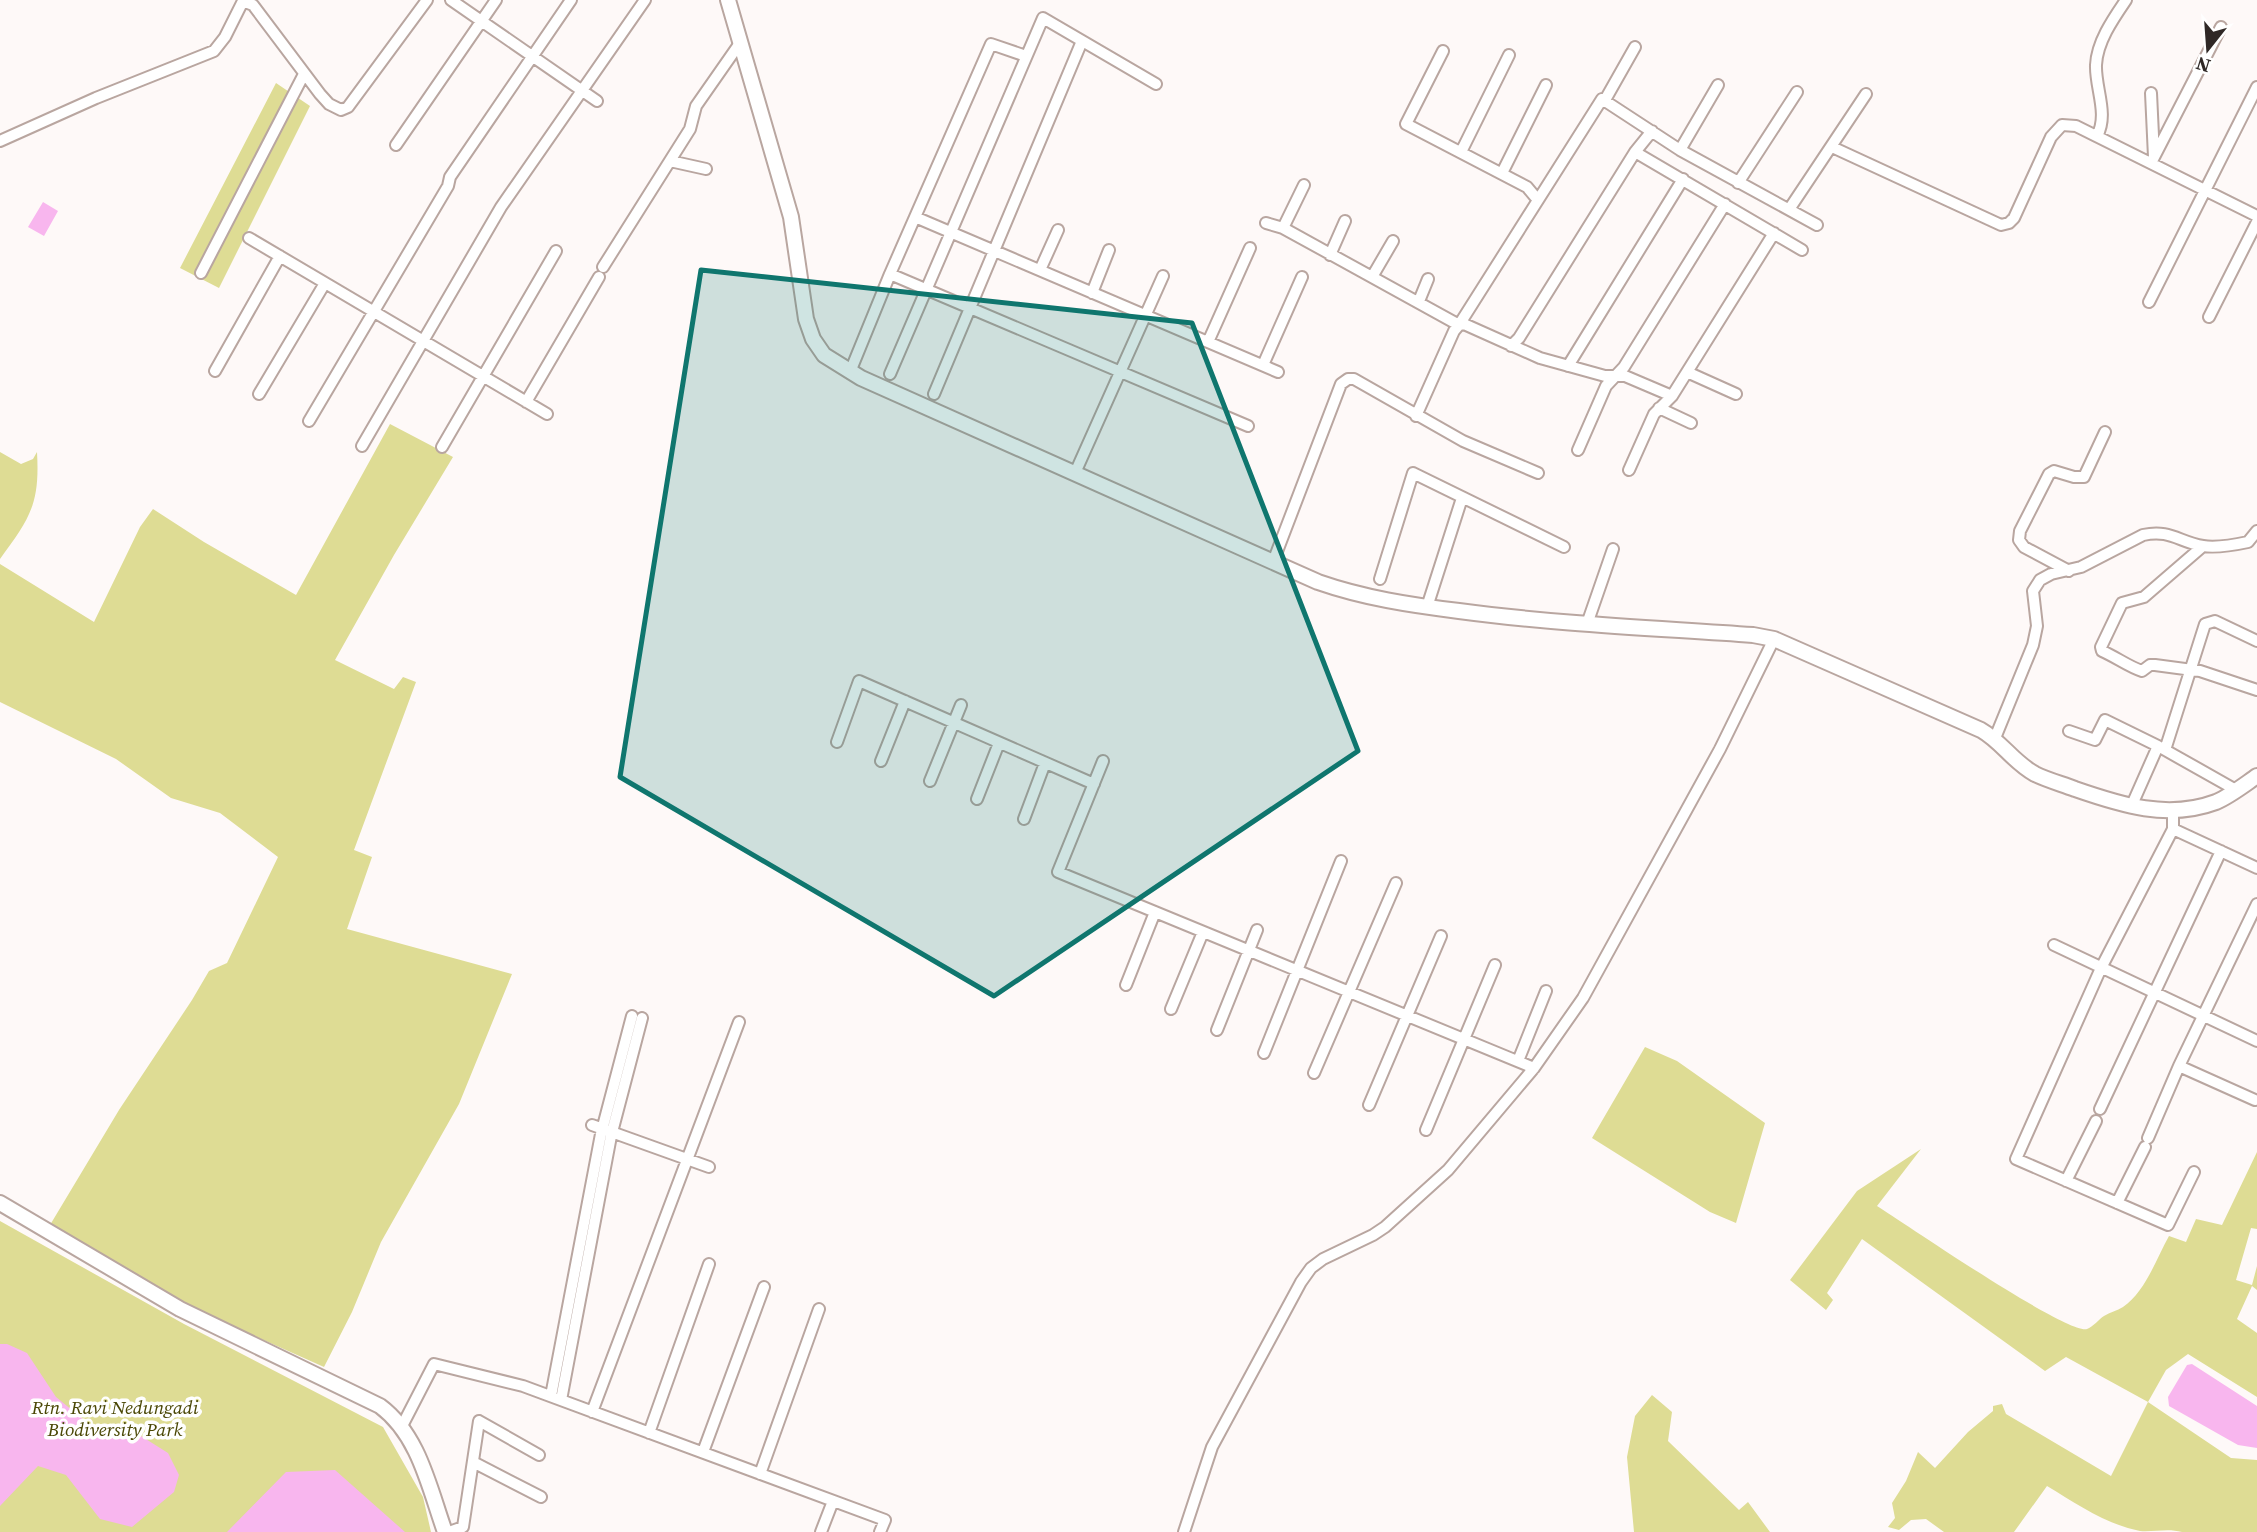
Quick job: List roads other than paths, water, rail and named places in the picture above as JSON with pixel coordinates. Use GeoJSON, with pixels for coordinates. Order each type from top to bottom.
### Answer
{"type":"FeatureCollection","features":[{"type":"Feature","properties":{"kind":"street"},"geometry":{"type":"LineString","coordinates":[[0,141],[96,98],[214,51],[225,37],[243,1],[253,5],[329,104],[341,110],[348,107],[427,0]]}},
{"type":"Feature","properties":{"kind":"street"},"geometry":{"type":"LineString","coordinates":[[451,0],[597,101]]}},
{"type":"Feature","properties":{"kind":"street"},"geometry":{"type":"LineString","coordinates":[[397,145],[496,0]]}},
{"type":"Feature","properties":{"kind":"street"},"geometry":{"type":"LineString","coordinates":[[309,421],[448,186],[450,177],[571,0]]}},
{"type":"Feature","properties":{"kind":"street"},"geometry":{"type":"LineString","coordinates":[[362,446],[501,207],[645,0]]}},
{"type":"Feature","properties":{"kind":"street"},"geometry":{"type":"LineString","coordinates":[[728,0],[791,217],[806,319],[813,339],[824,355],[850,372],[1318,582],[1350,593],[1384,601],[1506,617],[1753,635],[1774,639],[1995,738],[2015,761],[2036,775],[2131,807],[2173,810],[2217,802],[2257,776]]}},
{"type":"Feature","properties":{"kind":"street"},"geometry":{"type":"LineString","coordinates":[[2097,136],[2101,129],[2102,112],[2096,63],[2109,25],[2126,0]]}},
{"type":"Feature","properties":{"kind":"street"},"geometry":{"type":"LineString","coordinates":[[890,374],[1043,18],[1156,85]]}},
{"type":"Feature","properties":{"kind":"street"},"geometry":{"type":"LineString","coordinates":[[2153,161],[2221,27]]}},
{"type":"Feature","properties":{"kind":"street"},"geometry":{"type":"LineString","coordinates":[[934,394],[1082,41]]}},
{"type":"Feature","properties":{"kind":"street"},"geometry":{"type":"LineString","coordinates":[[526,402],[601,272],[690,129],[696,106],[740,43]]}},
{"type":"Feature","properties":{"kind":"street"},"geometry":{"type":"LineString","coordinates":[[850,372],[991,44],[1026,56]]}},
{"type":"Feature","properties":{"kind":"street"},"geometry":{"type":"LineString","coordinates":[[1416,416],[1454,331],[1602,99],[1605,100],[1635,47]]}},
{"type":"Feature","properties":{"kind":"street"},"geometry":{"type":"LineString","coordinates":[[1443,51],[1406,124],[1527,187],[1537,199]]}},
{"type":"Feature","properties":{"kind":"street"},"geometry":{"type":"LineString","coordinates":[[1461,152],[1509,55]]}},
{"type":"Feature","properties":{"kind":"street"},"geometry":{"type":"LineString","coordinates":[[201,273],[304,74]]}},
{"type":"Feature","properties":{"kind":"street"},"geometry":{"type":"LineString","coordinates":[[1502,173],[1546,85]]}},
{"type":"Feature","properties":{"kind":"street"},"geometry":{"type":"LineString","coordinates":[[1680,150],[1718,85]]}},
{"type":"Feature","properties":{"kind":"street"},"geometry":{"type":"LineString","coordinates":[[2149,302],[2257,87]]}},
{"type":"Feature","properties":{"kind":"street"},"geometry":{"type":"LineString","coordinates":[[1738,183],[1797,92]]}},
{"type":"Feature","properties":{"kind":"street"},"geometry":{"type":"LineString","coordinates":[[2151,93],[2153,161]]}},
{"type":"Feature","properties":{"kind":"street"},"geometry":{"type":"LineString","coordinates":[[1790,208],[1866,94]]}},
{"type":"Feature","properties":{"kind":"street"},"geometry":{"type":"LineString","coordinates":[[1605,100],[1680,150],[1817,225]]}},
{"type":"Feature","properties":{"kind":"street"},"geometry":{"type":"LineString","coordinates":[[1832,147],[2001,225],[2014,218],[2050,137],[2062,125],[2076,126],[2153,161],[2257,216]]}},
{"type":"Feature","properties":{"kind":"street"},"geometry":{"type":"LineString","coordinates":[[1511,346],[1652,131]]}},
{"type":"Feature","properties":{"kind":"street"},"geometry":{"type":"LineString","coordinates":[[1636,152],[1802,250]]}},
{"type":"Feature","properties":{"kind":"street"},"geometry":{"type":"LineString","coordinates":[[670,161],[706,169]]}},
{"type":"Feature","properties":{"kind":"street"},"geometry":{"type":"LineString","coordinates":[[1568,366],[1683,179]]}},
{"type":"Feature","properties":{"kind":"street"},"geometry":{"type":"LineString","coordinates":[[1283,228],[1304,185]]}},
{"type":"Feature","properties":{"kind":"street"},"geometry":{"type":"LineString","coordinates":[[1578,450],[1606,386],[1624,367],[1725,204]]}},
{"type":"Feature","properties":{"kind":"street"},"geometry":{"type":"LineString","coordinates":[[915,217],[1278,372]]}},
{"type":"Feature","properties":{"kind":"street"},"geometry":{"type":"LineString","coordinates":[[1330,254],[1345,221]]}},
{"type":"Feature","properties":{"kind":"street"},"geometry":{"type":"LineString","coordinates":[[2210,317],[2257,222]]}},
{"type":"Feature","properties":{"kind":"street"},"geometry":{"type":"LineString","coordinates":[[1266,223],[1283,228],[1459,325],[1472,326],[1540,358],[1605,376],[1625,376],[1672,396]]}},
{"type":"Feature","properties":{"kind":"street"},"geometry":{"type":"LineString","coordinates":[[1040,270],[1058,230]]}},
{"type":"Feature","properties":{"kind":"street"},"geometry":{"type":"LineString","coordinates":[[1629,470],[1654,414],[1672,396],[1774,233]]}},
{"type":"Feature","properties":{"kind":"street"},"geometry":{"type":"LineString","coordinates":[[249,238],[547,414]]}},
{"type":"Feature","properties":{"kind":"street"},"geometry":{"type":"LineString","coordinates":[[1372,277],[1393,242]]}},
{"type":"Feature","properties":{"kind":"street"},"geometry":{"type":"LineString","coordinates":[[1208,342],[1250,248]]}},
{"type":"Feature","properties":{"kind":"street"},"geometry":{"type":"LineString","coordinates":[[1092,293],[1109,250]]}},
{"type":"Feature","properties":{"kind":"street"},"geometry":{"type":"LineString","coordinates":[[442,447],[556,251]]}},
{"type":"Feature","properties":{"kind":"street"},"geometry":{"type":"LineString","coordinates":[[215,371],[280,256]]}},
{"type":"Feature","properties":{"kind":"street"},"geometry":{"type":"LineString","coordinates":[[890,274],[1248,426]]}},
{"type":"Feature","properties":{"kind":"street"},"geometry":{"type":"LineString","coordinates":[[1075,473],[1163,276]]}},
{"type":"Feature","properties":{"kind":"street"},"geometry":{"type":"LineString","coordinates":[[1263,365],[1303,277]]}},
{"type":"Feature","properties":{"kind":"street"},"geometry":{"type":"LineString","coordinates":[[1419,301],[1429,279]]}},
{"type":"Feature","properties":{"kind":"street"},"geometry":{"type":"LineString","coordinates":[[259,394],[325,283]]}},
{"type":"Feature","properties":{"kind":"street"},"geometry":{"type":"LineString","coordinates":[[1687,373],[1735,394]]}},
{"type":"Feature","properties":{"kind":"street"},"geometry":{"type":"LineString","coordinates":[[1273,562],[1344,381],[1354,379],[1463,441],[1538,473]]}},
{"type":"Feature","properties":{"kind":"street"},"geometry":{"type":"LineString","coordinates":[[1659,408],[1691,423]]}},
{"type":"Feature","properties":{"kind":"street"},"geometry":{"type":"LineString","coordinates":[[2069,571],[2024,547],[2019,540],[2020,531],[2049,474],[2059,471],[2074,477],[2084,477],[2105,432]]}},
{"type":"Feature","properties":{"kind":"street"},"geometry":{"type":"LineString","coordinates":[[1380,579],[1413,473],[1564,547]]}},
{"type":"Feature","properties":{"kind":"street"},"geometry":{"type":"LineString","coordinates":[[1427,607],[1462,498]]}},
{"type":"Feature","properties":{"kind":"street"},"geometry":{"type":"LineString","coordinates":[[1995,738],[2033,645],[2037,626],[2033,591],[2040,580],[2051,574],[2069,571],[2152,533],[2171,534],[2203,546],[2248,542],[2257,532]]}},
{"type":"Feature","properties":{"kind":"street"},"geometry":{"type":"LineString","coordinates":[[2203,546],[2144,597],[2122,603],[2101,647],[2102,651],[2137,670],[2142,671],[2155,664],[2191,670],[2257,690]]}},
{"type":"Feature","properties":{"kind":"street"},"geometry":{"type":"LineString","coordinates":[[1587,624],[1613,550]]}},
{"type":"Feature","properties":{"kind":"street"},"geometry":{"type":"LineString","coordinates":[[2131,807],[2161,748],[2206,624],[2215,621],[2257,641]]}},
{"type":"Feature","properties":{"kind":"street"},"geometry":{"type":"LineString","coordinates":[[1184,1532],[1212,1447],[1301,1282],[1311,1268],[1323,1259],[1373,1236],[1385,1227],[1448,1170],[1534,1068],[1583,998],[1720,749],[1774,639]]}},
{"type":"Feature","properties":{"kind":"street"},"geometry":{"type":"LineString","coordinates":[[837,742],[859,681],[1094,784]]}},
{"type":"Feature","properties":{"kind":"street"},"geometry":{"type":"LineString","coordinates":[[881,761],[905,701]]}},
{"type":"Feature","properties":{"kind":"street"},"geometry":{"type":"LineString","coordinates":[[930,781],[961,705]]}},
{"type":"Feature","properties":{"kind":"street"},"geometry":{"type":"LineString","coordinates":[[2069,731],[2095,740],[2105,720],[2236,790]]}},
{"type":"Feature","properties":{"kind":"street"},"geometry":{"type":"LineString","coordinates":[[977,799],[999,743]]}},
{"type":"Feature","properties":{"kind":"street"},"geometry":{"type":"LineString","coordinates":[[1103,761],[1058,872],[1534,1068]]}},
{"type":"Feature","properties":{"kind":"street"},"geometry":{"type":"LineString","coordinates":[[1024,818],[1045,763]]}},
{"type":"Feature","properties":{"kind":"street"},"geometry":{"type":"LineString","coordinates":[[2173,810],[2173,829],[2101,968],[2017,1159],[2168,1225],[2194,1172]]}},
{"type":"Feature","properties":{"kind":"street"},"geometry":{"type":"LineString","coordinates":[[2173,829],[2257,868]]}},
{"type":"Feature","properties":{"kind":"street"},"geometry":{"type":"LineString","coordinates":[[2100,1109],[2221,851]]}},
{"type":"Feature","properties":{"kind":"street"},"geometry":{"type":"LineString","coordinates":[[1264,1053],[1341,861]]}},
{"type":"Feature","properties":{"kind":"street"},"geometry":{"type":"LineString","coordinates":[[1314,1073],[1396,883]]}},
{"type":"Feature","properties":{"kind":"street"},"geometry":{"type":"LineString","coordinates":[[2117,1203],[2257,904]]}},
{"type":"Feature","properties":{"kind":"street"},"geometry":{"type":"LineString","coordinates":[[1126,985],[1155,912]]}},
{"type":"Feature","properties":{"kind":"street"},"geometry":{"type":"LineString","coordinates":[[1217,1030],[1257,930]]}},
{"type":"Feature","properties":{"kind":"street"},"geometry":{"type":"LineString","coordinates":[[1171,1009],[1203,932]]}},
{"type":"Feature","properties":{"kind":"street"},"geometry":{"type":"LineString","coordinates":[[1369,1105],[1441,936]]}},
{"type":"Feature","properties":{"kind":"street"},"geometry":{"type":"LineString","coordinates":[[2054,945],[2256,1039]]}},
{"type":"Feature","properties":{"kind":"street"},"geometry":{"type":"LineString","coordinates":[[1426,1130],[1495,965]]}},
{"type":"Feature","properties":{"kind":"street"},"geometry":{"type":"LineString","coordinates":[[1518,1061],[1546,991]]}},
{"type":"Feature","properties":{"kind":"street"},"geometry":{"type":"LineString","coordinates":[[556,1398],[602,1128],[637,1017]]}},
{"type":"Feature","properties":{"kind":"street"},"geometry":{"type":"LineString","coordinates":[[592,1412],[739,1022]]}},
{"type":"Feature","properties":{"kind":"street"},"geometry":{"type":"LineString","coordinates":[[2179,1066],[2255,1101]]}},
{"type":"Feature","properties":{"kind":"street"},"geometry":{"type":"LineString","coordinates":[[2066,1181],[2096,1121]]}},
{"type":"Feature","properties":{"kind":"street"},"geometry":{"type":"LineString","coordinates":[[602,1128],[709,1167]]}},
{"type":"Feature","properties":{"kind":"street"},"geometry":{"type":"LineString","coordinates":[[0,1203],[180,1309],[362,1395],[391,1414],[402,1426],[419,1457],[447,1532],[463,1527],[479,1421],[539,1455]]}},
{"type":"Feature","properties":{"kind":"street"},"geometry":{"type":"LineString","coordinates":[[649,1433],[709,1264]]}},
{"type":"Feature","properties":{"kind":"street"},"geometry":{"type":"LineString","coordinates":[[703,1452],[764,1287]]}},
{"type":"Feature","properties":{"kind":"street"},"geometry":{"type":"LineString","coordinates":[[760,1474],[819,1309]]}},
{"type":"Feature","properties":{"kind":"street"},"geometry":{"type":"LineString","coordinates":[[402,1426],[434,1364],[523,1386],[885,1520],[880,1532]]}},
{"type":"Feature","properties":{"kind":"street"},"geometry":{"type":"LineString","coordinates":[[473,1462],[541,1497]]}},
{"type":"Feature","properties":{"kind":"street"},"geometry":{"type":"LineString","coordinates":[[821,1532],[833,1501]]}},
{"type":"Feature","properties":{"kind":"park label","name":"Rtn. Ravi Nedungadi Biodiversity Park"},"geometry":{"type":"Point","coordinates":[115,1418]}}]}
